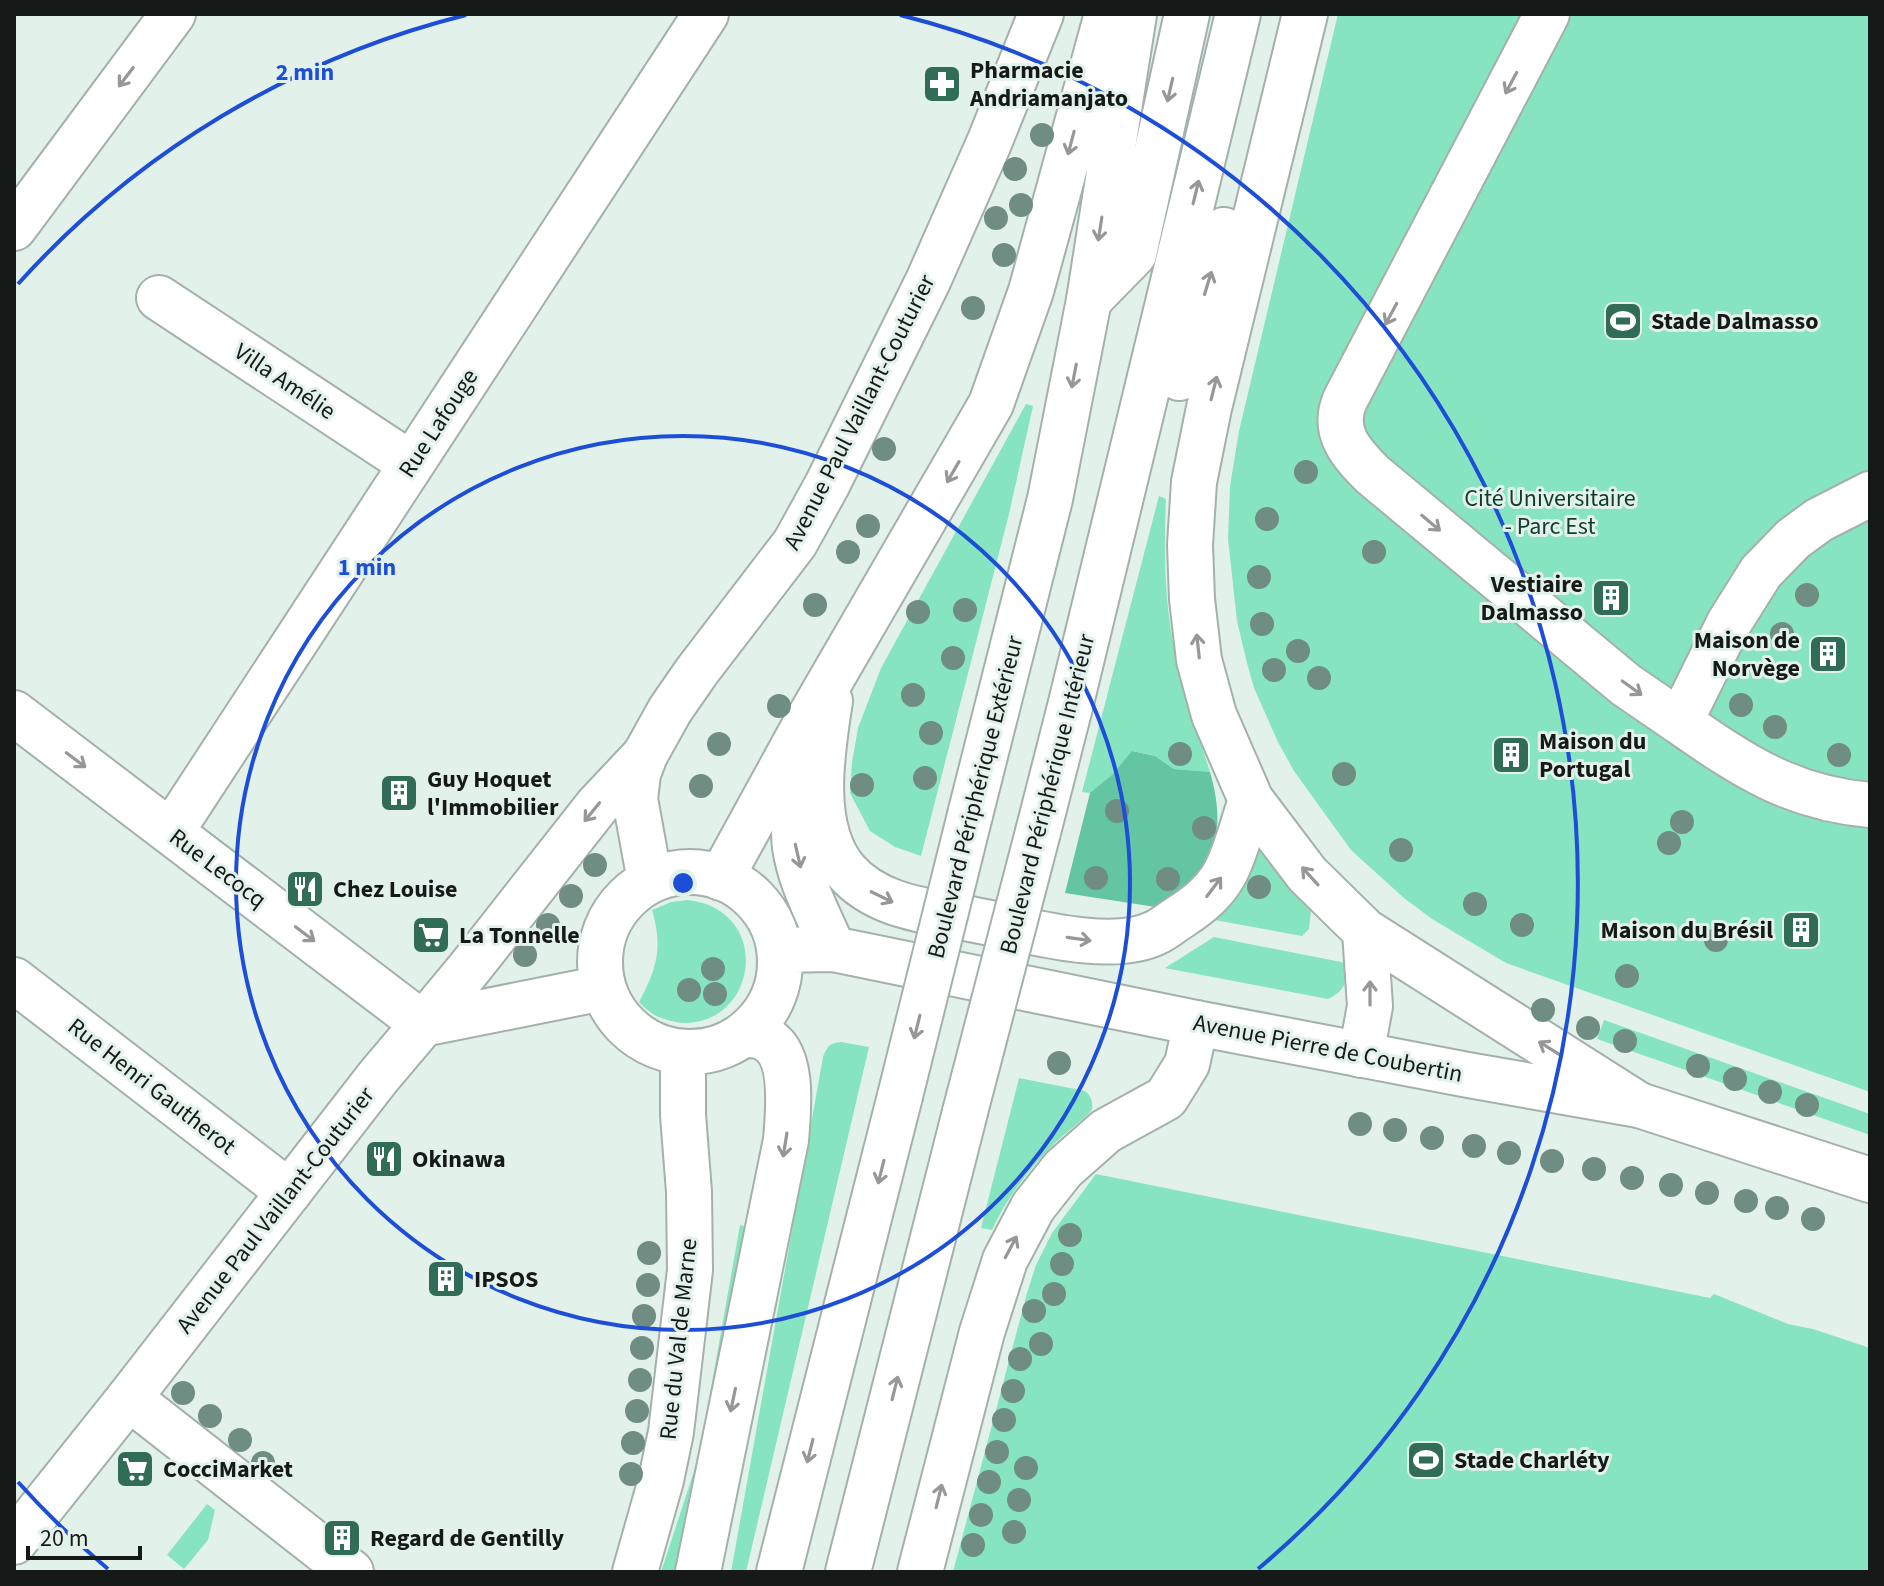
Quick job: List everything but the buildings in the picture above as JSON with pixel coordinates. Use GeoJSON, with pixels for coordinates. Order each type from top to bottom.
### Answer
{"type":"FeatureCollection","features":[{"type":"Feature","properties":{"kind":"main road"},"geometry":{"type":"LineString","coordinates":[[14,228],[173,14]]}},
{"type":"Feature","properties":{"kind":"main road","name":"Rue Lafouge"},"geometry":{"type":"LineString","coordinates":[[171,832],[706,14]]}},
{"type":"Feature","properties":{"kind":"main road","name":"Avenue Paul Vaillant-Couturier"},"geometry":{"type":"LineString","coordinates":[[650,881],[635,799],[638,774],[645,755],[670,710],[697,671],[795,543],[827,485],[928,281],[1041,14]]}},
{"type":"Feature","properties":{"kind":"main road"},"geometry":{"type":"LineString","coordinates":[[721,878],[806,723],[991,404],[1031,291],[1107,14]]}},
{"type":"Feature","properties":{"kind":"main road","name":"Boulevard Périphérique Extérieur"},"geometry":{"type":"LineString","coordinates":[[779,1572],[1050,499],[1089,300],[1134,14]]}},
{"type":"Feature","properties":{"kind":"main road"},"geometry":{"type":"LineString","coordinates":[[1089,300],[1134,254],[1187,14]]}},
{"type":"Feature","properties":{"kind":"main road","name":"Boulevard Périphérique Intérieur"},"geometry":{"type":"LineString","coordinates":[[848,1572],[1071,703],[1238,14]]}},
{"type":"Feature","properties":{"kind":"main road"},"geometry":{"type":"LineString","coordinates":[[1071,703],[1135,523],[1289,14]]}},
{"type":"Feature","properties":{"kind":"main road"},"geometry":{"type":"LineString","coordinates":[[1305,14],[1209,408],[1194,482],[1190,545],[1192,599],[1199,660],[1214,715],[1251,800],[1307,874],[1365,931],[1639,1105]]}},
{"type":"Feature","properties":{"kind":"main road"},"geometry":{"type":"LineString","coordinates":[[1547,14],[1345,400],[1341,409],[1341,430],[1360,462],[1373,475],[1626,685],[1750,769],[1780,784],[1810,795],[1870,805]]}},
{"type":"Feature","properties":{"kind":"main road","name":"Villa Amélie"},"geometry":{"type":"LineString","coordinates":[[159,298],[411,464]]}},
{"type":"Feature","properties":{"kind":"main road"},"geometry":{"type":"LineString","coordinates":[[1680,722],[1729,623],[1761,572],[1793,539],[1819,520],[1870,494]]}},
{"type":"Feature","properties":{"kind":"main road"},"geometry":{"type":"LineString","coordinates":[[833,678],[821,770],[829,843],[845,870],[866,889],[899,905],[1100,942],[1124,941],[1153,934],[1210,895],[1226,870],[1251,800]]}},
{"type":"Feature","properties":{"kind":"main road","name":"Rue Lecocq"},"geometry":{"type":"LineString","coordinates":[[14,713],[423,1024]]}},
{"type":"Feature","properties":{"kind":"main road"},"geometry":{"type":"LineString","coordinates":[[806,723],[796,806],[795,846],[804,882],[833,949]]}},
{"type":"Feature","properties":{"kind":"main road","name":"Avenue Paul Vaillant-Couturier"},"geometry":{"type":"LineString","coordinates":[[14,1542],[379,1076],[597,806],[645,755]]}},
{"type":"Feature","properties":{"kind":"main road"},"geometry":{"type":"LineString","coordinates":[[693,872],[721,878],[751,895],[774,929],[780,950],[780,968],[771,1004],[745,1035],[726,1046],[683,1053],[656,1047],[632,1033],[614,1013],[603,988],[599,963],[603,938],[613,915],[629,895],[650,881],[671,874],[693,872]]}},
{"type":"Feature","properties":{"kind":"main road"},"geometry":{"type":"LineString","coordinates":[[1361,1055],[1370,1006],[1365,931]]}},
{"type":"Feature","properties":{"kind":"main road","name":"Avenue Pierre de Coubertin"},"geometry":{"type":"LineString","coordinates":[[780,950],[833,949],[1361,1055],[1639,1105],[1870,1180]]}},
{"type":"Feature","properties":{"kind":"main road","name":"Rue Henri Gautherot"},"geometry":{"type":"LineString","coordinates":[[14,980],[289,1192]]}},
{"type":"Feature","properties":{"kind":"main road"},"geometry":{"type":"LineString","coordinates":[[423,1024],[603,988]]}},
{"type":"Feature","properties":{"kind":"main road"},"geometry":{"type":"LineString","coordinates":[[920,1572],[982,1332],[1005,1260],[1033,1207],[1063,1169],[1106,1131],[1166,1098],[1187,1064],[1196,1023]]}},
{"type":"Feature","properties":{"kind":"main road"},"geometry":{"type":"LineString","coordinates":[[698,1572],[786,1140],[788,1084],[780,1053],[765,1038],[745,1035]]}},
{"type":"Feature","properties":{"kind":"main road","name":"Rue du Val de Marne"},"geometry":{"type":"LineString","coordinates":[[635,1572],[671,1432],[690,1270],[683,1053]]}},
{"type":"Feature","properties":{"kind":"main road"},"geometry":{"type":"LineString","coordinates":[[129,1398],[351,1572]]}},
{"type":"Feature","properties":{"kind":"green space","name":"Cité Universitaire - Parc Est"},"geometry":{"type":"Polygon","coordinates":[[[1338,14],[1870,14],[1870,1092],[1506,963],[1432,919],[1351,850],[1294,771],[1278,742],[1254,688],[1237,621],[1228,539],[1230,486],[1239,431],[1338,14]]]}},
{"type":"Feature","properties":{"kind":"green space"},"geometry":{"type":"Polygon","coordinates":[[[1026,404],[1033,406],[1009,514],[921,856],[895,847],[870,831],[850,793],[858,728],[881,668],[1026,404]]]}},
{"type":"Feature","properties":{"kind":"green space"},"geometry":{"type":"Polygon","coordinates":[[[1159,496],[1166,499],[1168,610],[1174,647],[1210,772],[1174,769],[1155,756],[1133,751],[1091,793],[1082,792],[1159,496]]]}},
{"type":"Feature","properties":{"kind":"green space"},"geometry":{"type":"Polygon","coordinates":[[[1132,751],[1155,756],[1174,769],[1210,772],[1215,793],[1217,832],[1213,849],[1195,881],[1162,908],[1065,893],[1090,793],[1113,774],[1132,751]]]}},
{"type":"Feature","properties":{"kind":"green space"},"geometry":{"type":"Polygon","coordinates":[[[1252,836],[1311,910],[1309,929],[1302,936],[1209,919],[1252,836]]]}},
{"type":"Feature","properties":{"kind":"green space"},"geometry":{"type":"Polygon","coordinates":[[[688,900],[706,904],[727,916],[740,933],[745,953],[745,973],[737,993],[724,1009],[706,1019],[682,1023],[656,1016],[639,1002],[656,958],[657,935],[652,910],[671,902],[688,900]]]}},
{"type":"Feature","properties":{"kind":"green space"},"geometry":{"type":"Polygon","coordinates":[[[1214,937],[1346,963],[1346,980],[1342,989],[1328,999],[1165,968],[1214,937]]]}},
{"type":"Feature","properties":{"kind":"green space"},"geometry":{"type":"Polygon","coordinates":[[[1604,1020],[1870,1114],[1870,1135],[1597,1039],[1604,1020]]]}},
{"type":"Feature","properties":{"kind":"green space"},"geometry":{"type":"Polygon","coordinates":[[[841,1042],[869,1047],[746,1572],[731,1572],[823,1057],[829,1046],[841,1042]]]}},
{"type":"Feature","properties":{"kind":"green space"},"geometry":{"type":"Polygon","coordinates":[[[1019,1078],[1085,1091],[1092,1100],[1092,1110],[1055,1143],[1028,1173],[992,1230],[981,1228],[1019,1078]]]}},
{"type":"Feature","properties":{"kind":"green space","name":"Stade Charléty"},"geometry":{"type":"Polygon","coordinates":[[[1096,1174],[1710,1298],[1714,1294],[1788,1324],[1870,1348],[1870,1572],[953,1572],[1036,1265],[1052,1233],[1096,1174]]]}},
{"type":"Feature","properties":{"kind":"green space"},"geometry":{"type":"Polygon","coordinates":[[[740,1225],[747,1227],[683,1572],[661,1572],[699,1456],[740,1225]]]}},
{"type":"Feature","properties":{"kind":"green space"},"geometry":{"type":"Polygon","coordinates":[[[207,1504],[215,1510],[208,1540],[184,1569],[167,1555],[207,1504]]]}},
{"type":"Feature","properties":{"kind":"place","name":"Pharmacie Andriamanjato"},"geometry":{"type":"Point","coordinates":[942,84]}},
{"type":"Feature","properties":{"kind":"place","name":"Stade Dalmasso"},"geometry":{"type":"Point","coordinates":[1623,321]}},
{"type":"Feature","properties":{"kind":"place","name":"Vestiaire Dalmasso"},"geometry":{"type":"Point","coordinates":[1611,598]}},
{"type":"Feature","properties":{"kind":"place","name":"Maison de Norvège"},"geometry":{"type":"Point","coordinates":[1828,654]}},
{"type":"Feature","properties":{"kind":"place","name":"Maison du Portugal"},"geometry":{"type":"Point","coordinates":[1511,755]}},
{"type":"Feature","properties":{"kind":"place","name":"Guy Hoquet l'Immobilier"},"geometry":{"type":"Point","coordinates":[399,793]}},
{"type":"Feature","properties":{"kind":"place","name":"Chez Louise"},"geometry":{"type":"Point","coordinates":[305,889]}},
{"type":"Feature","properties":{"kind":"place","name":"Maison du Brésil"},"geometry":{"type":"Point","coordinates":[1801,930]}},
{"type":"Feature","properties":{"kind":"place","name":"La Tonnelle"},"geometry":{"type":"Point","coordinates":[431,935]}},
{"type":"Feature","properties":{"kind":"place","name":"Okinawa"},"geometry":{"type":"Point","coordinates":[384,1159]}},
{"type":"Feature","properties":{"kind":"place","name":"IPSOS"},"geometry":{"type":"Point","coordinates":[446,1279]}},
{"type":"Feature","properties":{"kind":"place","name":"Stade Charléty"},"geometry":{"type":"Point","coordinates":[1426,1460]}},
{"type":"Feature","properties":{"kind":"place","name":"CocciMarket"},"geometry":{"type":"Point","coordinates":[135,1469]}},
{"type":"Feature","properties":{"kind":"place","name":"Regard de Gentilly"},"geometry":{"type":"Point","coordinates":[342,1538]}}]}
